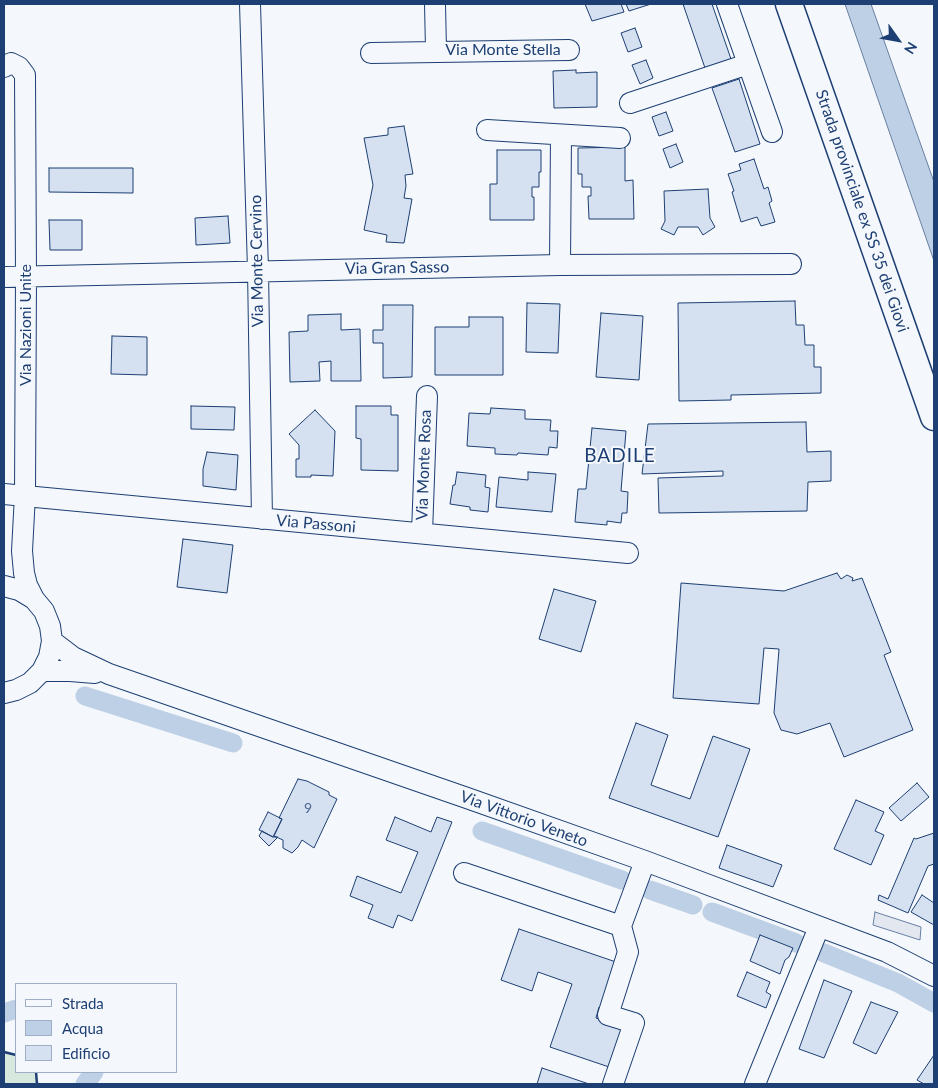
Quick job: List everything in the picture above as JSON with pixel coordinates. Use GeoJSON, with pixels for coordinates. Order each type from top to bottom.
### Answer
{"type":"FeatureCollection","features":[{"type":"Feature","properties":{"kind":"main road","name":"Strada provinciale ex SS 35 dei Giovi"},"geometry":{"type":"LineString","coordinates":[[789,4],[934,417]]}},
{"type":"Feature","properties":{"kind":"street","name":"Via Monte Cervino"},"geometry":{"type":"LineString","coordinates":[[250,4],[258,270],[262,519]]}},
{"type":"Feature","properties":{"kind":"street","name":"Via Monte Stella"},"geometry":{"type":"LineString","coordinates":[[435,4],[436,50]]}},
{"type":"Feature","properties":{"kind":"street"},"geometry":{"type":"LineString","coordinates":[[727,4],[772,132]]}},
{"type":"Feature","properties":{"kind":"street","name":"Via Monte Stella"},"geometry":{"type":"LineString","coordinates":[[371,52],[569,50]]}},
{"type":"Feature","properties":{"kind":"street","name":"Via Nazioni Unite"},"geometry":{"type":"LineString","coordinates":[[4,67],[10,63],[19,67],[25,75],[25,495],[22,551],[24,573],[34,600]]}},
{"type":"Feature","properties":{"kind":"street"},"geometry":{"type":"LineString","coordinates":[[630,103],[748,64]]}},
{"type":"Feature","properties":{"kind":"street"},"geometry":{"type":"LineString","coordinates":[[487,130],[620,138]]}},
{"type":"Feature","properties":{"kind":"street"},"geometry":{"type":"LineString","coordinates":[[560,265],[561,135]]}},
{"type":"Feature","properties":{"kind":"street","name":"Via Gran Sasso"},"geometry":{"type":"LineString","coordinates":[[4,277],[258,270],[560,265],[791,264]]}},
{"type":"Feature","properties":{"kind":"street","name":"Via Monte Rosa"},"geometry":{"type":"LineString","coordinates":[[422,533],[427,396]]}},
{"type":"Feature","properties":{"kind":"street","name":"Via Passoni"},"geometry":{"type":"LineString","coordinates":[[4,494],[628,553]]}},
{"type":"Feature","properties":{"kind":"street"},"geometry":{"type":"LineString","coordinates":[[4,586],[19,590],[34,600],[44,611],[50,626],[52,642],[49,657],[42,671],[30,682],[16,690],[4,693]]}},
{"type":"Feature","properties":{"kind":"street","name":"Via Vittorio Veneto"},"geometry":{"type":"LineString","coordinates":[[52,642],[73,657],[109,674],[645,862],[887,952],[934,976]]}},
{"type":"Feature","properties":{"kind":"street","name":"Via Vittorio Veneto"},"geometry":{"type":"LineString","coordinates":[[42,671],[70,670],[109,674]]}},
{"type":"Feature","properties":{"kind":"street"},"geometry":{"type":"LineString","coordinates":[[613,1084],[634,1023],[608,1015],[628,952],[621,926],[645,862]]}},
{"type":"Feature","properties":{"kind":"street"},"geometry":{"type":"LineString","coordinates":[[464,873],[621,926]]}},
{"type":"Feature","properties":{"kind":"street"},"geometry":{"type":"LineString","coordinates":[[755,1084],[819,927]]}},
{"type":"Feature","properties":{"kind":"shaded area"},"geometry":{"type":"Polygon","coordinates":[[[875,912],[921,927],[920,940],[873,925],[875,912]]]}},
{"type":"Feature","properties":{"kind":"shaded area"},"geometry":{"type":"Polygon","coordinates":[[[4,1052],[15,1055],[15,1073],[36,1073],[37,1084],[4,1084],[4,1052]]]}},
{"type":"Feature","properties":{"kind":"water"},"geometry":{"type":"Polygon","coordinates":[[[845,4],[871,4],[934,182],[934,261],[845,4]]]}},
{"type":"Feature","properties":{"kind":"building"},"geometry":{"type":"Polygon","coordinates":[[[585,4],[621,4],[624,12],[592,21],[585,4]]]}},
{"type":"Feature","properties":{"kind":"building"},"geometry":{"type":"Polygon","coordinates":[[[626,4],[651,4],[629,11],[626,4]]]}},
{"type":"Feature","properties":{"kind":"building"},"geometry":{"type":"Polygon","coordinates":[[[683,4],[712,4],[731,59],[705,68],[683,4]]]}},
{"type":"Feature","properties":{"kind":"building"},"geometry":{"type":"Polygon","coordinates":[[[635,28],[642,47],[628,52],[621,33],[635,28]]]}},
{"type":"Feature","properties":{"kind":"building"},"geometry":{"type":"Polygon","coordinates":[[[646,60],[653,78],[640,84],[632,65],[646,60]]]}},
{"type":"Feature","properties":{"kind":"building"},"geometry":{"type":"Polygon","coordinates":[[[576,70],[576,73],[597,72],[597,107],[554,108],[553,71],[576,70]]]}},
{"type":"Feature","properties":{"kind":"building"},"geometry":{"type":"Polygon","coordinates":[[[739,79],[760,144],[735,152],[712,88],[739,79]]]}},
{"type":"Feature","properties":{"kind":"building"},"geometry":{"type":"Polygon","coordinates":[[[666,112],[673,131],[659,136],[652,117],[666,112]]]}},
{"type":"Feature","properties":{"kind":"building"},"geometry":{"type":"Polygon","coordinates":[[[404,126],[413,174],[405,175],[404,198],[412,199],[404,243],[386,242],[387,235],[364,230],[373,185],[364,138],[388,135],[388,128],[404,126]]]}},
{"type":"Feature","properties":{"kind":"building"},"geometry":{"type":"Polygon","coordinates":[[[676,144],[683,162],[670,168],[663,149],[676,144]]]}},
{"type":"Feature","properties":{"kind":"building"},"geometry":{"type":"Polygon","coordinates":[[[625,147],[625,181],[633,180],[634,219],[589,219],[588,196],[591,196],[591,187],[582,187],[582,174],[578,174],[578,148],[625,147]]]}},
{"type":"Feature","properties":{"kind":"building"},"geometry":{"type":"Polygon","coordinates":[[[497,150],[541,150],[539,187],[532,187],[534,220],[490,220],[490,184],[497,184],[497,150]]]}},
{"type":"Feature","properties":{"kind":"building"},"geometry":{"type":"Polygon","coordinates":[[[754,159],[764,189],[768,187],[772,201],[769,203],[775,222],[761,226],[757,217],[741,222],[728,174],[741,170],[739,164],[754,159]]]}},
{"type":"Feature","properties":{"kind":"building"},"geometry":{"type":"Polygon","coordinates":[[[49,168],[133,168],[133,193],[49,192],[49,168]]]}},
{"type":"Feature","properties":{"kind":"building"},"geometry":{"type":"Polygon","coordinates":[[[708,189],[710,218],[715,227],[703,235],[698,227],[678,227],[674,235],[661,229],[665,221],[664,191],[708,189]]]}},
{"type":"Feature","properties":{"kind":"building"},"geometry":{"type":"Polygon","coordinates":[[[228,216],[230,243],[196,245],[195,218],[228,216]]]}},
{"type":"Feature","properties":{"kind":"building"},"geometry":{"type":"Polygon","coordinates":[[[49,220],[82,220],[82,250],[50,250],[49,220]]]}},
{"type":"Feature","properties":{"kind":"building"},"geometry":{"type":"Polygon","coordinates":[[[795,301],[796,325],[804,325],[805,345],[814,345],[814,367],[821,367],[821,393],[731,395],[731,400],[679,401],[678,303],[795,301]]]}},
{"type":"Feature","properties":{"kind":"building"},"geometry":{"type":"Polygon","coordinates":[[[527,303],[560,304],[558,353],[526,352],[527,303]]]}},
{"type":"Feature","properties":{"kind":"building"},"geometry":{"type":"Polygon","coordinates":[[[383,305],[413,305],[412,377],[383,378],[383,343],[373,343],[373,330],[383,330],[383,305]]]}},
{"type":"Feature","properties":{"kind":"building"},"geometry":{"type":"Polygon","coordinates":[[[601,313],[643,316],[639,380],[596,377],[601,313]]]}},
{"type":"Feature","properties":{"kind":"building"},"geometry":{"type":"Polygon","coordinates":[[[341,314],[341,330],[360,329],[361,381],[331,381],[331,361],[319,362],[320,381],[290,382],[289,332],[308,331],[308,315],[341,314]]]}},
{"type":"Feature","properties":{"kind":"building"},"geometry":{"type":"Polygon","coordinates":[[[469,317],[503,317],[503,375],[435,375],[435,327],[469,327],[469,317]]]}},
{"type":"Feature","properties":{"kind":"building"},"geometry":{"type":"Polygon","coordinates":[[[112,336],[147,337],[147,375],[111,374],[112,336]]]}},
{"type":"Feature","properties":{"kind":"building"},"geometry":{"type":"Polygon","coordinates":[[[191,406],[235,407],[234,430],[191,429],[191,406]]]}},
{"type":"Feature","properties":{"kind":"building"},"geometry":{"type":"Polygon","coordinates":[[[356,406],[391,406],[391,415],[398,415],[398,471],[361,470],[361,439],[356,438],[356,406]]]}},
{"type":"Feature","properties":{"kind":"building"},"geometry":{"type":"Polygon","coordinates":[[[491,408],[525,410],[525,419],[551,420],[550,431],[558,431],[557,448],[549,447],[548,455],[518,453],[517,455],[495,454],[495,448],[467,446],[469,413],[490,414],[491,408]]]}},
{"type":"Feature","properties":{"kind":"building"},"geometry":{"type":"Polygon","coordinates":[[[315,410],[335,431],[333,476],[311,475],[311,477],[296,477],[296,459],[299,459],[299,445],[289,434],[315,410]]]}},
{"type":"Feature","properties":{"kind":"building"},"geometry":{"type":"Polygon","coordinates":[[[806,422],[807,452],[831,451],[831,481],[808,482],[807,511],[659,513],[658,478],[723,476],[723,471],[642,474],[648,424],[806,422]]]}},
{"type":"Feature","properties":{"kind":"building"},"geometry":{"type":"Polygon","coordinates":[[[592,428],[626,431],[621,491],[628,492],[627,513],[622,513],[621,523],[607,521],[607,525],[575,522],[578,489],[586,489],[592,428]]]}},
{"type":"Feature","properties":{"kind":"building"},"geometry":{"type":"Polygon","coordinates":[[[207,452],[238,455],[236,490],[203,486],[203,469],[207,452]]]}},
{"type":"Feature","properties":{"kind":"building"},"geometry":{"type":"Polygon","coordinates":[[[457,472],[486,475],[485,487],[490,488],[488,512],[470,510],[470,507],[450,504],[457,472]]]}},
{"type":"Feature","properties":{"kind":"building"},"geometry":{"type":"Polygon","coordinates":[[[528,472],[556,474],[552,512],[496,507],[499,477],[528,480],[528,472]]]}},
{"type":"Feature","properties":{"kind":"building"},"geometry":{"type":"Polygon","coordinates":[[[183,539],[233,545],[227,593],[177,587],[183,539]]]}},
{"type":"Feature","properties":{"kind":"building"},"geometry":{"type":"Polygon","coordinates":[[[837,573],[841,579],[847,575],[853,578],[852,581],[862,578],[891,652],[884,655],[913,730],[844,757],[830,723],[797,734],[781,730],[774,713],[779,649],[764,648],[759,704],[673,698],[681,583],[784,591],[837,573]]]}},
{"type":"Feature","properties":{"kind":"building"},"geometry":{"type":"Polygon","coordinates":[[[554,589],[596,601],[581,652],[539,639],[554,589]]]}},
{"type":"Feature","properties":{"kind":"building"},"geometry":{"type":"Polygon","coordinates":[[[636,723],[668,735],[651,785],[690,799],[713,736],[750,749],[718,837],[609,798],[636,723]]]}},
{"type":"Feature","properties":{"kind":"building"},"geometry":{"type":"Polygon","coordinates":[[[298,779],[307,781],[329,792],[329,795],[337,799],[314,848],[302,840],[292,853],[283,848],[283,840],[274,836],[282,819],[279,818],[298,779]]]}},
{"type":"Feature","properties":{"kind":"building"},"geometry":{"type":"Polygon","coordinates":[[[917,783],[929,797],[901,821],[889,808],[917,783]]]}},
{"type":"Feature","properties":{"kind":"building"},"geometry":{"type":"Polygon","coordinates":[[[856,800],[884,812],[875,831],[884,835],[871,865],[834,849],[856,800]]]}},
{"type":"Feature","properties":{"kind":"building"},"geometry":{"type":"Polygon","coordinates":[[[268,812],[282,819],[273,837],[259,830],[268,812]]]}},
{"type":"Feature","properties":{"kind":"building"},"geometry":{"type":"Polygon","coordinates":[[[395,817],[431,832],[437,817],[452,822],[412,921],[398,915],[393,928],[368,918],[373,905],[350,896],[357,876],[401,893],[418,852],[386,840],[395,817]]]}},
{"type":"Feature","properties":{"kind":"building"},"geometry":{"type":"Polygon","coordinates":[[[262,831],[273,837],[278,837],[269,846],[259,836],[262,831]]]}},
{"type":"Feature","properties":{"kind":"building"},"geometry":{"type":"Polygon","coordinates":[[[934,833],[934,864],[928,866],[908,913],[878,900],[879,895],[888,899],[914,838],[934,833]]]}},
{"type":"Feature","properties":{"kind":"building"},"geometry":{"type":"Polygon","coordinates":[[[727,845],[782,865],[773,887],[719,868],[727,845]]]}},
{"type":"Feature","properties":{"kind":"building"},"geometry":{"type":"Polygon","coordinates":[[[922,895],[934,903],[934,925],[911,912],[922,895]]]}},
{"type":"Feature","properties":{"kind":"building"},"geometry":{"type":"Polygon","coordinates":[[[519,929],[619,963],[603,1010],[599,1007],[596,1018],[626,1028],[612,1068],[550,1047],[572,984],[538,972],[532,991],[501,980],[519,929]]]}},
{"type":"Feature","properties":{"kind":"building"},"geometry":{"type":"Polygon","coordinates":[[[760,935],[793,948],[789,957],[785,960],[780,974],[750,961],[760,935]]]}},
{"type":"Feature","properties":{"kind":"building"},"geometry":{"type":"Polygon","coordinates":[[[747,972],[770,982],[766,992],[771,995],[766,1008],[737,996],[747,972]]]}},
{"type":"Feature","properties":{"kind":"building"},"geometry":{"type":"Polygon","coordinates":[[[824,980],[852,991],[824,1058],[799,1049],[824,980]]]}},
{"type":"Feature","properties":{"kind":"building"},"geometry":{"type":"Polygon","coordinates":[[[871,1002],[898,1012],[876,1054],[853,1043],[871,1002]]]}},
{"type":"Feature","properties":{"kind":"building"},"geometry":{"type":"Polygon","coordinates":[[[934,1055],[934,1084],[924,1084],[917,1080],[934,1055]]]}},
{"type":"Feature","properties":{"kind":"building"},"geometry":{"type":"Polygon","coordinates":[[[542,1068],[589,1084],[537,1084],[542,1068]]]}},
{"type":"Feature","properties":{"kind":"waterway"},"geometry":{"type":"LineString","coordinates":[[85,696],[233,743]]}},
{"type":"Feature","properties":{"kind":"waterway"},"geometry":{"type":"LineString","coordinates":[[482,831],[622,880]]}},
{"type":"Feature","properties":{"kind":"waterway"},"geometry":{"type":"LineString","coordinates":[[650,890],[693,905]]}},
{"type":"Feature","properties":{"kind":"waterway"},"geometry":{"type":"LineString","coordinates":[[712,912],[796,943]]}},
{"type":"Feature","properties":{"kind":"waterway"},"geometry":{"type":"LineString","coordinates":[[824,953],[898,983],[934,1003]]}},
{"type":"Feature","properties":{"kind":"waterway"},"geometry":{"type":"LineString","coordinates":[[4,1013],[15,1009]]}},
{"type":"Feature","properties":{"kind":"waterway"},"geometry":{"type":"LineString","coordinates":[[85,1084],[93,1073]]}},
{"type":"Feature","properties":{"kind":"wall"},"geometry":{"type":"LineString","coordinates":[[4,1052],[15,1055]]}},
{"type":"Feature","properties":{"kind":"wall"},"geometry":{"type":"LineString","coordinates":[[36,1073],[37,1084]]}},
{"type":"Feature","properties":{"kind":"district","name":"BADILE"},"geometry":{"type":"Point","coordinates":[620,456]}}]}
